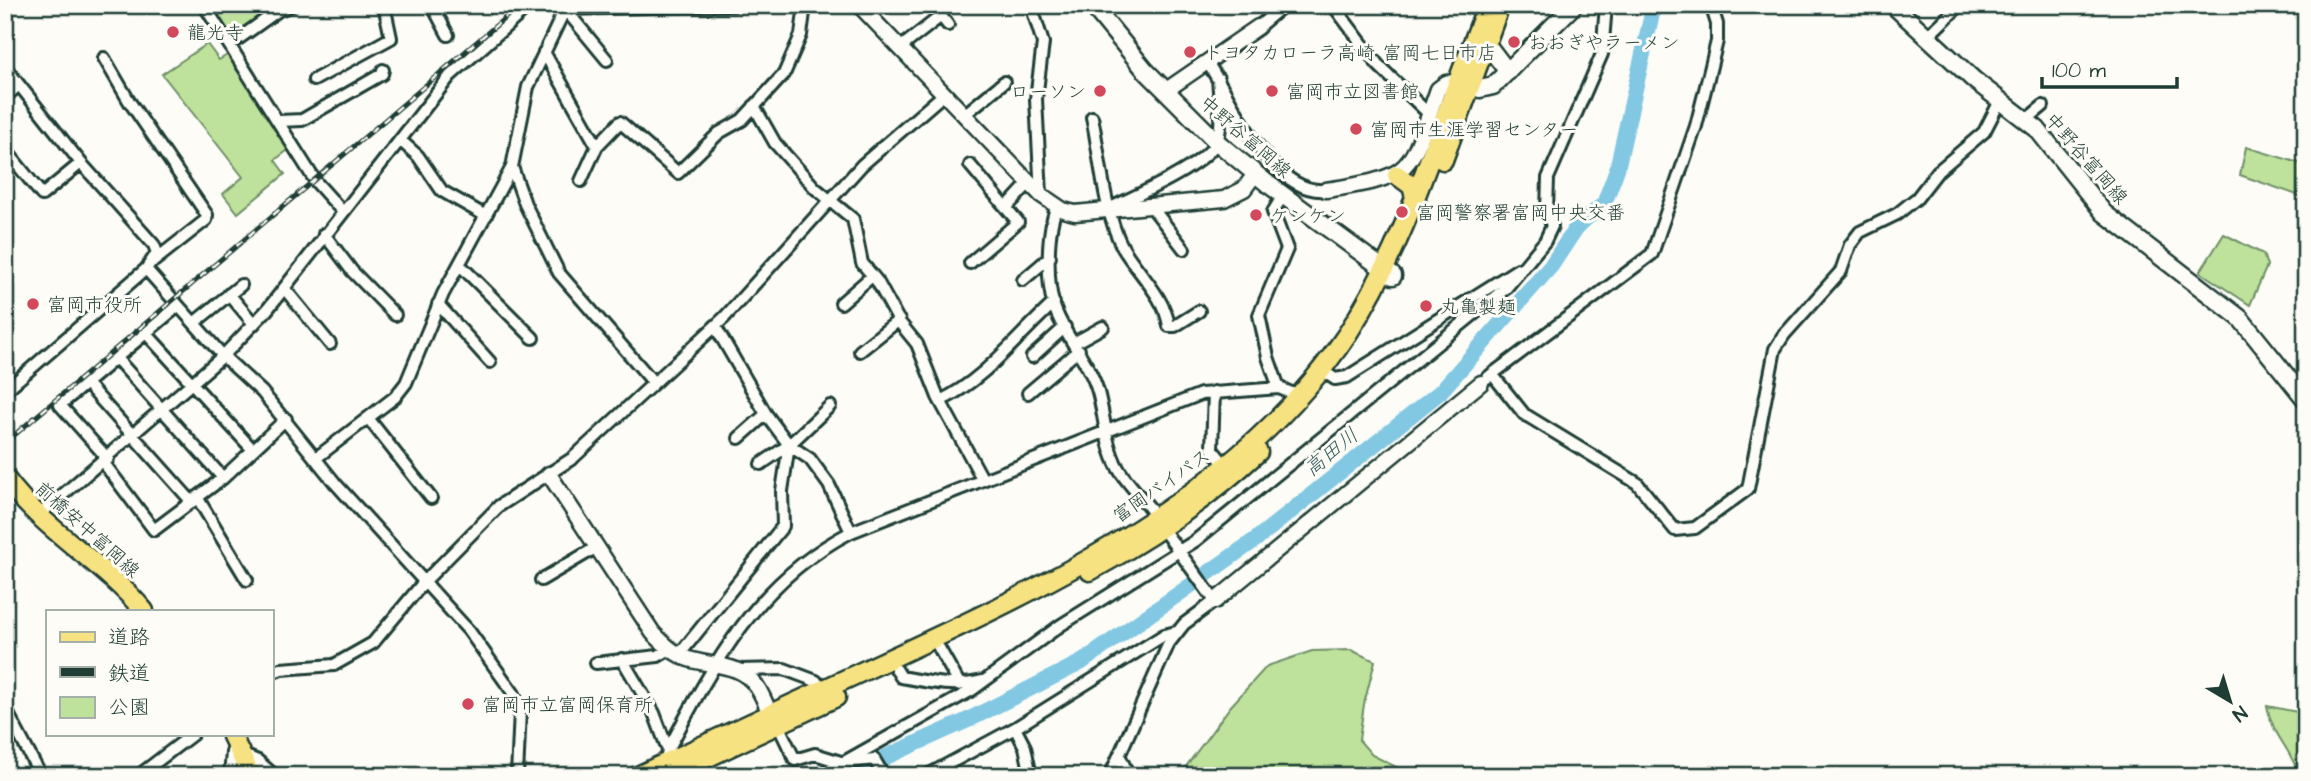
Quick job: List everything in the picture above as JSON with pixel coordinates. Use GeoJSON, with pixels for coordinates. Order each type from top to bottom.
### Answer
{"type":"FeatureCollection","features":[{"type":"Feature","properties":{"kind":"main road","name":"中野谷富岡線"},"geometry":{"type":"LineString","coordinates":[[1092,5],[1166,91],[1217,142],[1255,174],[1389,273]]}},
{"type":"Feature","properties":{"kind":"main road"},"geometry":{"type":"LineString","coordinates":[[1464,84],[1488,88],[1508,72],[1574,5]]}},
{"type":"Feature","properties":{"kind":"main road","name":"中野谷富岡線"},"geometry":{"type":"LineString","coordinates":[[1893,5],[2050,143],[2104,213],[2240,318],[2306,400]]}},
{"type":"Feature","properties":{"kind":"main road","name":"富岡バイパス"},"geometry":{"type":"LineString","coordinates":[[638,776],[896,668],[1069,582],[1220,486],[1256,454],[1291,420],[1329,375],[1375,308],[1464,84],[1486,43],[1488,7]]}},
{"type":"Feature","properties":{"kind":"main road","name":"富岡バイパス"},"geometry":{"type":"LineString","coordinates":[[772,720],[822,691],[1016,599],[1159,523],[1299,396],[1389,273],[1426,206],[1488,7]]}},
{"type":"Feature","properties":{"kind":"main road"},"geometry":{"type":"LineString","coordinates":[[1486,43],[1508,72]]}},
{"type":"Feature","properties":{"kind":"main road"},"geometry":{"type":"LineString","coordinates":[[1397,175],[1412,186],[1416,201]]}},
{"type":"Feature","properties":{"kind":"main road","name":"前橋安中富岡線"},"geometry":{"type":"LineString","coordinates":[[6,480],[37,517],[107,571],[143,610]]}},
{"type":"Feature","properties":{"kind":"main road"},"geometry":{"type":"LineString","coordinates":[[237,746],[251,776]]}},
{"type":"Feature","properties":{"kind":"street"},"geometry":{"type":"LineString","coordinates":[[204,5],[316,182],[342,211]]}},
{"type":"Feature","properties":{"kind":"street"},"geometry":{"type":"LineString","coordinates":[[231,44],[279,10],[292,5]]}},
{"type":"Feature","properties":{"kind":"street"},"geometry":{"type":"LineString","coordinates":[[314,80],[391,38],[384,5]]}},
{"type":"Feature","properties":{"kind":"street"},"geometry":{"type":"LineString","coordinates":[[432,5],[448,35]]}},
{"type":"Feature","properties":{"kind":"street"},"geometry":{"type":"LineString","coordinates":[[500,5],[565,9],[734,5]]}},
{"type":"Feature","properties":{"kind":"street"},"geometry":{"type":"LineString","coordinates":[[581,181],[597,146],[620,122],[678,173],[719,133],[742,120],[784,74],[801,35],[804,5]]}},
{"type":"Feature","properties":{"kind":"street"},"geometry":{"type":"LineString","coordinates":[[883,5],[864,10],[1029,183],[1057,206],[1075,213],[1224,199],[1244,190],[1255,174]]}},
{"type":"Feature","properties":{"kind":"street"},"geometry":{"type":"LineString","coordinates":[[1031,5],[1043,43],[1036,99],[1041,195]]}},
{"type":"Feature","properties":{"kind":"street"},"geometry":{"type":"LineString","coordinates":[[1166,91],[1258,27],[1284,5]]}},
{"type":"Feature","properties":{"kind":"street"},"geometry":{"type":"LineString","coordinates":[[1334,5],[1378,65],[1429,114]]}},
{"type":"Feature","properties":{"kind":"street"},"geometry":{"type":"LineString","coordinates":[[819,776],[914,724],[985,680],[1061,625],[1178,551],[1506,288],[1528,263],[1552,226],[1547,211],[1548,178],[1602,54],[1606,5]]}},
{"type":"Feature","properties":{"kind":"street"},"geometry":{"type":"LineString","coordinates":[[1110,776],[1176,632],[1213,599],[1486,379],[1653,254],[1696,126],[1712,66],[1717,32],[1711,5]]}},
{"type":"Feature","properties":{"kind":"street"},"geometry":{"type":"LineString","coordinates":[[1928,36],[1960,5]]}},
{"type":"Feature","properties":{"kind":"street"},"geometry":{"type":"LineString","coordinates":[[37,517],[193,386],[254,324],[450,76],[528,8]]}},
{"type":"Feature","properties":{"kind":"street"},"geometry":{"type":"LineString","coordinates":[[316,458],[395,397],[406,383],[438,304],[512,167],[528,87],[565,9]]}},
{"type":"Feature","properties":{"kind":"street"},"geometry":{"type":"LineString","coordinates":[[565,9],[607,61]]}},
{"type":"Feature","properties":{"kind":"street"},"geometry":{"type":"LineString","coordinates":[[900,48],[941,16],[948,25]]}},
{"type":"Feature","properties":{"kind":"street"},"geometry":{"type":"LineString","coordinates":[[544,52],[597,146]]}},
{"type":"Feature","properties":{"kind":"street"},"geometry":{"type":"LineString","coordinates":[[5,391],[206,220],[207,215],[129,101],[104,58]]}},
{"type":"Feature","properties":{"kind":"street"},"geometry":{"type":"LineString","coordinates":[[1207,62],[1279,173],[1305,190],[1369,184],[1397,175],[1412,160],[1438,89],[1446,83],[1464,84]]}},
{"type":"Feature","properties":{"kind":"street"},"geometry":{"type":"LineString","coordinates":[[5,67],[81,163],[154,245],[158,253],[150,265]]}},
{"type":"Feature","properties":{"kind":"street"},"geometry":{"type":"LineString","coordinates":[[279,121],[302,120],[382,74],[383,70]]}},
{"type":"Feature","properties":{"kind":"street"},"geometry":{"type":"LineString","coordinates":[[1110,209],[1192,164],[1206,155],[1217,142],[1218,78]]}},
{"type":"Feature","properties":{"kind":"street"},"geometry":{"type":"LineString","coordinates":[[964,115],[1004,82]]}},
{"type":"Feature","properties":{"kind":"street"},"geometry":{"type":"LineString","coordinates":[[5,97],[19,85]]}},
{"type":"Feature","properties":{"kind":"street"},"geometry":{"type":"LineString","coordinates":[[273,672],[281,669],[334,665],[346,661],[379,638],[424,582],[499,506],[573,458],[715,326],[862,165],[944,94]]}},
{"type":"Feature","properties":{"kind":"street"},"geometry":{"type":"LineString","coordinates":[[1486,379],[1524,414],[1637,483],[1675,530],[1695,528],[1748,489],[1775,349],[1784,335],[1841,271],[1850,245],[1860,232],[1897,214],[1917,198],[1938,171],[1984,132],[2000,101]]}},
{"type":"Feature","properties":{"kind":"street"},"geometry":{"type":"LineString","coordinates":[[754,106],[775,143],[831,202],[853,219],[862,263],[928,366],[940,401],[983,480]]}},
{"type":"Feature","properties":{"kind":"street"},"geometry":{"type":"LineString","coordinates":[[2026,120],[2043,106]]}},
{"type":"Feature","properties":{"kind":"street"},"geometry":{"type":"LineString","coordinates":[[1092,117],[1110,209],[1122,246],[1145,279],[1170,326],[1175,326],[1199,311]]}},
{"type":"Feature","properties":{"kind":"street"},"geometry":{"type":"LineString","coordinates":[[400,140],[418,156],[442,191],[485,216]]}},
{"type":"Feature","properties":{"kind":"street"},"geometry":{"type":"LineString","coordinates":[[5,149],[42,195],[81,163]]}},
{"type":"Feature","properties":{"kind":"street"},"geometry":{"type":"LineString","coordinates":[[970,165],[1018,222],[970,263]]}},
{"type":"Feature","properties":{"kind":"street"},"geometry":{"type":"LineString","coordinates":[[512,167],[525,204],[559,273],[654,383]]}},
{"type":"Feature","properties":{"kind":"street"},"geometry":{"type":"LineString","coordinates":[[1006,208],[1029,183]]}},
{"type":"Feature","properties":{"kind":"street"},"geometry":{"type":"LineString","coordinates":[[1279,388],[1268,357],[1259,315],[1287,248],[1273,212],[1283,195]]}},
{"type":"Feature","properties":{"kind":"street"},"geometry":{"type":"LineString","coordinates":[[1057,206],[1049,236],[1054,303],[1065,327],[1087,362],[1119,470],[1213,599]]}},
{"type":"Feature","properties":{"kind":"street"},"geometry":{"type":"LineString","coordinates":[[1151,206],[1184,249]]}},
{"type":"Feature","properties":{"kind":"street"},"geometry":{"type":"LineString","coordinates":[[324,234],[352,271],[395,315]]}},
{"type":"Feature","properties":{"kind":"street"},"geometry":{"type":"LineString","coordinates":[[1023,280],[1050,257]]}},
{"type":"Feature","properties":{"kind":"street"},"geometry":{"type":"LineString","coordinates":[[1329,375],[1335,379],[1347,377],[1528,263]]}},
{"type":"Feature","properties":{"kind":"street"},"geometry":{"type":"LineString","coordinates":[[150,265],[178,306],[286,419],[316,458],[470,631],[514,694],[520,710],[517,776]]}},
{"type":"Feature","properties":{"kind":"street"},"geometry":{"type":"LineString","coordinates":[[460,265],[533,338]]}},
{"type":"Feature","properties":{"kind":"street"},"geometry":{"type":"LineString","coordinates":[[841,303],[872,276]]}},
{"type":"Feature","properties":{"kind":"street"},"geometry":{"type":"LineString","coordinates":[[194,323],[241,285]]}},
{"type":"Feature","properties":{"kind":"street"},"geometry":{"type":"LineString","coordinates":[[284,288],[330,344]]}},
{"type":"Feature","properties":{"kind":"street"},"geometry":{"type":"LineString","coordinates":[[229,294],[254,324]]}},
{"type":"Feature","properties":{"kind":"street"},"geometry":{"type":"LineString","coordinates":[[940,401],[1014,344],[1024,329],[1054,303]]}},
{"type":"Feature","properties":{"kind":"street"},"geometry":{"type":"LineString","coordinates":[[438,304],[490,362]]}},
{"type":"Feature","properties":{"kind":"street"},"geometry":{"type":"LineString","coordinates":[[178,306],[60,405],[106,460],[154,530],[223,478],[286,419]]}},
{"type":"Feature","properties":{"kind":"street"},"geometry":{"type":"LineString","coordinates":[[860,351],[899,320]]}},
{"type":"Feature","properties":{"kind":"street"},"geometry":{"type":"LineString","coordinates":[[715,326],[766,414],[789,445],[810,459],[829,485],[851,532]]}},
{"type":"Feature","properties":{"kind":"street"},"geometry":{"type":"LineString","coordinates":[[1032,357],[1065,327]]}},
{"type":"Feature","properties":{"kind":"street"},"geometry":{"type":"LineString","coordinates":[[1028,393],[1076,346],[1103,327]]}},
{"type":"Feature","properties":{"kind":"street"},"geometry":{"type":"LineString","coordinates":[[146,332],[253,450]]}},
{"type":"Feature","properties":{"kind":"street"},"geometry":{"type":"LineString","coordinates":[[116,358],[223,478]]}},
{"type":"Feature","properties":{"kind":"street"},"geometry":{"type":"LineString","coordinates":[[86,383],[194,499],[247,580]]}},
{"type":"Feature","properties":{"kind":"street"},"geometry":{"type":"LineString","coordinates":[[668,763],[714,663],[745,618],[819,548],[851,532],[1201,394],[1279,388],[1299,396]]}},
{"type":"Feature","properties":{"kind":"street"},"geometry":{"type":"LineString","coordinates":[[1214,392],[1212,449],[1225,465]]}},
{"type":"Feature","properties":{"kind":"street"},"geometry":{"type":"LineString","coordinates":[[761,464],[789,445],[830,406]]}},
{"type":"Feature","properties":{"kind":"street"},"geometry":{"type":"LineString","coordinates":[[739,438],[766,414]]}},
{"type":"Feature","properties":{"kind":"street"},"geometry":{"type":"LineString","coordinates":[[368,418],[431,498]]}},
{"type":"Feature","properties":{"kind":"street"},"geometry":{"type":"LineString","coordinates":[[596,663],[675,652],[783,526],[782,491],[789,445]]}},
{"type":"Feature","properties":{"kind":"street"},"geometry":{"type":"LineString","coordinates":[[549,474],[653,633],[675,652],[738,670],[784,669],[816,681],[822,691]]}},
{"type":"Feature","properties":{"kind":"street"},"geometry":{"type":"LineString","coordinates":[[541,580],[597,547]]}},
{"type":"Feature","properties":{"kind":"street"},"geometry":{"type":"LineString","coordinates":[[926,776],[1015,728],[1164,635],[1176,632]]}},
{"type":"Feature","properties":{"kind":"street"},"geometry":{"type":"LineString","coordinates":[[939,648],[960,685]]}},
{"type":"Feature","properties":{"kind":"street"},"geometry":{"type":"LineString","coordinates":[[622,659],[654,713],[668,763]]}},
{"type":"Feature","properties":{"kind":"street"},"geometry":{"type":"LineString","coordinates":[[896,668],[901,677],[960,685],[985,680]]}},
{"type":"Feature","properties":{"kind":"street"},"geometry":{"type":"LineString","coordinates":[[738,670],[757,687],[795,760],[816,754],[841,763],[874,759],[884,776]]}},
{"type":"Feature","properties":{"kind":"street"},"geometry":{"type":"LineString","coordinates":[[5,708],[41,776]]}},
{"type":"Feature","properties":{"kind":"street"},"geometry":{"type":"LineString","coordinates":[[1015,728],[1025,747],[1031,776]]}},
{"type":"Feature","properties":{"kind":"street"},"geometry":{"type":"LineString","coordinates":[[138,776],[190,736]]}},
{"type":"Feature","properties":{"kind":"street"},"geometry":{"type":"LineString","coordinates":[[230,776],[232,752],[237,746],[275,776]]}},
{"type":"Feature","properties":{"kind":"street"},"geometry":{"type":"LineString","coordinates":[[1120,757],[1129,776]]}},
{"type":"Feature","properties":{"kind":"green space"},"geometry":{"type":"Polygon","coordinates":[[[210,5],[269,5],[273,10],[232,38],[210,5]]]}},
{"type":"Feature","properties":{"kind":"green space"},"geometry":{"type":"Polygon","coordinates":[[[207,44],[219,60],[232,52],[292,147],[275,160],[285,174],[238,213],[223,194],[243,177],[162,74],[207,44]]]}},
{"type":"Feature","properties":{"kind":"green space"},"geometry":{"type":"Polygon","coordinates":[[[2246,147],[2306,165],[2306,198],[2240,175],[2246,147]]]}},
{"type":"Feature","properties":{"kind":"green space"},"geometry":{"type":"Polygon","coordinates":[[[2224,234],[2263,254],[2267,266],[2250,305],[2200,272],[2224,234]]]}},
{"type":"Feature","properties":{"kind":"green space"},"geometry":{"type":"Polygon","coordinates":[[[1351,650],[1375,661],[1364,704],[1359,740],[1372,755],[1410,774],[1449,776],[1179,776],[1230,707],[1267,666],[1312,651],[1351,650]]]}},
{"type":"Feature","properties":{"kind":"green space"},"geometry":{"type":"Polygon","coordinates":[[[2267,706],[2297,712],[2306,718],[2306,776],[2299,776],[2273,726],[2267,706]]]}},
{"type":"Feature","properties":{"kind":"waterway","name":"高田川"},"geometry":{"type":"LineString","coordinates":[[857,776],[886,757],[968,720],[1082,662],[1255,540],[1440,392],[1551,266],[1578,225],[1604,204],[1617,169],[1654,5]]}},
{"type":"Feature","properties":{"kind":"railway"},"geometry":{"type":"LineString","coordinates":[[5,443],[520,5]]}},
{"type":"Feature","properties":{"kind":"place","name":"龍光寺"},"geometry":{"type":"Point","coordinates":[173,32]}},
{"type":"Feature","properties":{"kind":"place","name":"おおぎやラーメン"},"geometry":{"type":"Point","coordinates":[1514,42]}},
{"type":"Feature","properties":{"kind":"place","name":"トヨタカローラ高崎 富岡七日市店"},"geometry":{"type":"Point","coordinates":[1190,52]}},
{"type":"Feature","properties":{"kind":"place","name":"ローソン"},"geometry":{"type":"Point","coordinates":[1100,91]}},
{"type":"Feature","properties":{"kind":"place","name":"富岡市立図書館"},"geometry":{"type":"Point","coordinates":[1272,91]}},
{"type":"Feature","properties":{"kind":"place","name":"富岡市生涯学習センター"},"geometry":{"type":"Point","coordinates":[1356,129]}},
{"type":"Feature","properties":{"kind":"place","name":"富岡警察署富岡中央交番"},"geometry":{"type":"Point","coordinates":[1402,212]}},
{"type":"Feature","properties":{"kind":"place","name":"ケンケン"},"geometry":{"type":"Point","coordinates":[1256,215]}},
{"type":"Feature","properties":{"kind":"place","name":"富岡市役所"},"geometry":{"type":"Point","coordinates":[33,304]}},
{"type":"Feature","properties":{"kind":"place","name":"丸亀製麺"},"geometry":{"type":"Point","coordinates":[1426,306]}},
{"type":"Feature","properties":{"kind":"place","name":"富岡市立富岡保育所"},"geometry":{"type":"Point","coordinates":[468,704]}}]}
